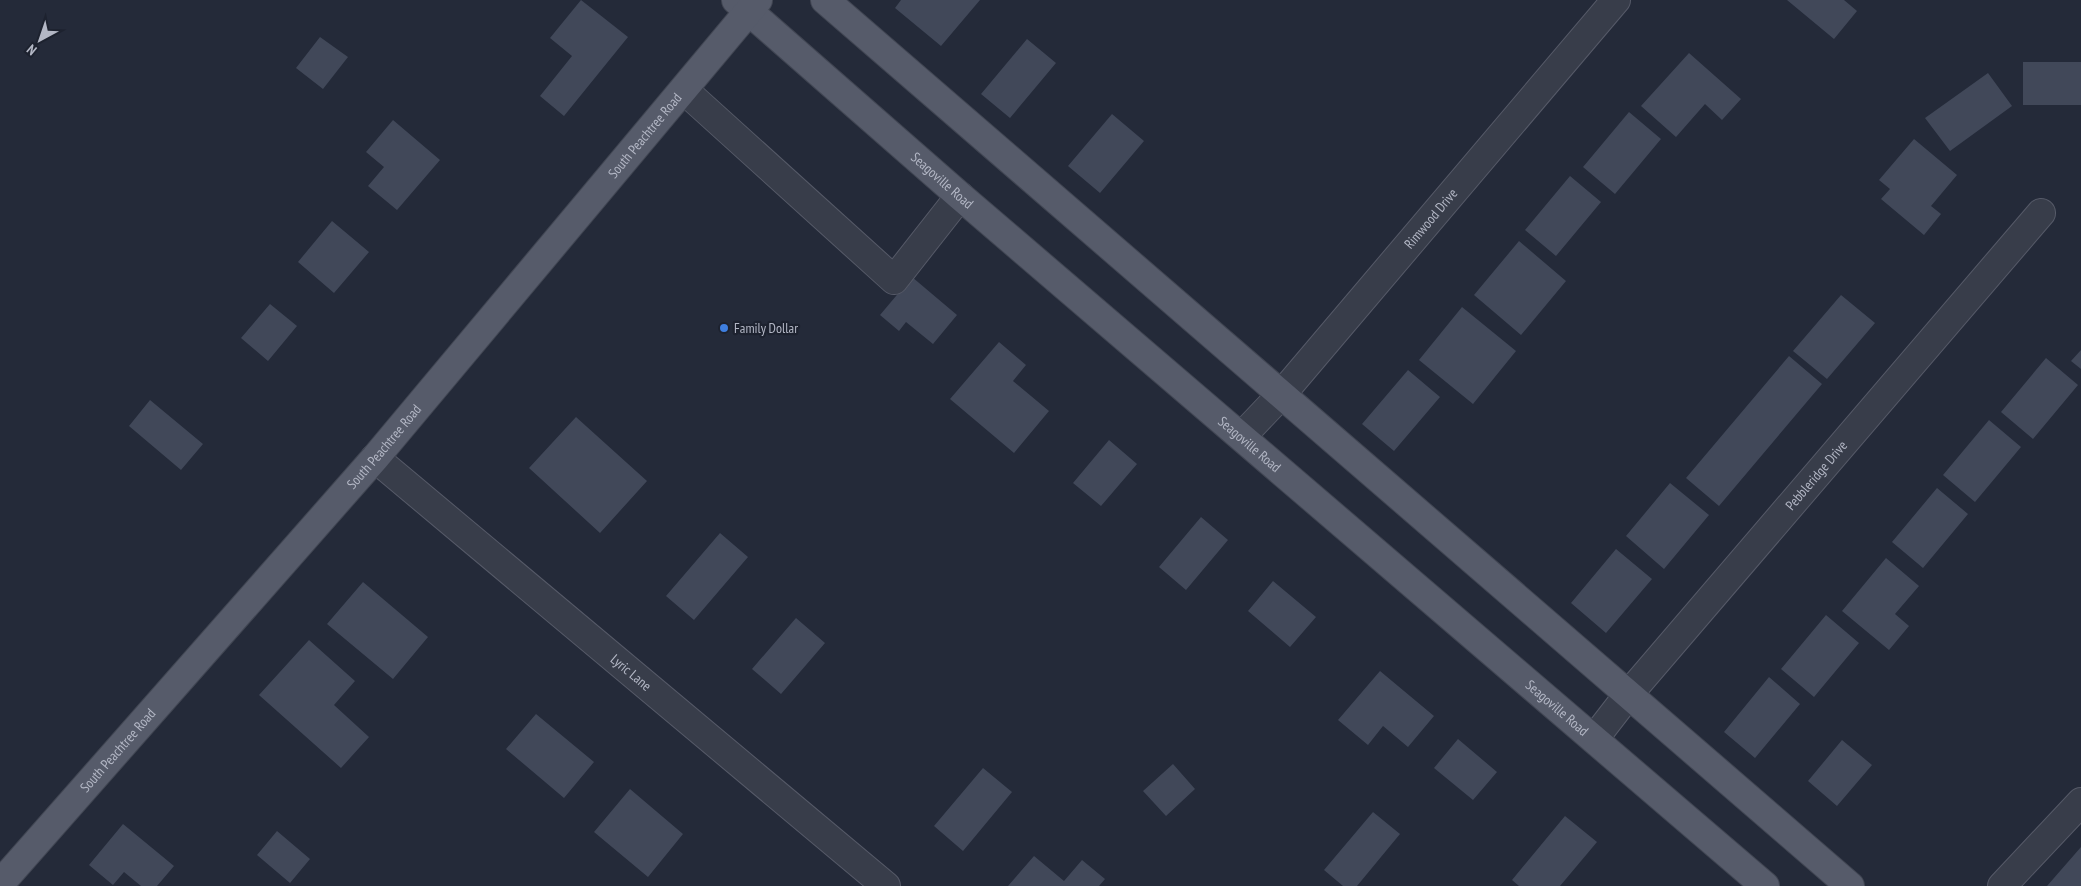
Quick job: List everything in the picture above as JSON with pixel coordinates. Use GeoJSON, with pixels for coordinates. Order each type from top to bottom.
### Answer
{"type":"FeatureCollection","features":[{"type":"Feature","properties":{"kind":"main road"},"geometry":{"type":"LineString","coordinates":[[825,0],[1850,886]]}},
{"type":"Feature","properties":{"kind":"main road","name":"South Peachtree Road"},"geometry":{"type":"LineString","coordinates":[[4,882],[375,458],[684,90],[748,4]]}},
{"type":"Feature","properties":{"kind":"main road","name":"Seagoville Road"},"geometry":{"type":"LineString","coordinates":[[748,4],[960,196],[1765,886]]}},
{"type":"Feature","properties":{"kind":"street","name":"Rimwood Drive"},"geometry":{"type":"LineString","coordinates":[[1242,436],[1281,395],[1616,0]]}},
{"type":"Feature","properties":{"kind":"street"},"geometry":{"type":"LineString","coordinates":[[684,90],[894,280],[960,196]]}},
{"type":"Feature","properties":{"kind":"street","name":"Pebbleridge Drive"},"geometry":{"type":"LineString","coordinates":[[1594,739],[1628,695],[2041,213]]}},
{"type":"Feature","properties":{"kind":"street","name":"Lyric Lane"},"geometry":{"type":"LineString","coordinates":[[375,458],[886,886]]}},
{"type":"Feature","properties":{"kind":"street"},"geometry":{"type":"LineString","coordinates":[[2002,886],[2081,802]]}},
{"type":"Feature","properties":{"kind":"building"},"geometry":{"type":"Polygon","coordinates":[[[581,0],[628,37],[564,116],[540,96],[572,56],[550,38],[581,0]]]}},
{"type":"Feature","properties":{"kind":"building"},"geometry":{"type":"Polygon","coordinates":[[[901,0],[980,0],[941,46],[895,8],[901,0]]]}},
{"type":"Feature","properties":{"kind":"building"},"geometry":{"type":"Polygon","coordinates":[[[1787,0],[1844,0],[1857,11],[1834,39],[1787,0]]]}},
{"type":"Feature","properties":{"kind":"building"},"geometry":{"type":"Polygon","coordinates":[[[320,37],[348,57],[323,89],[296,68],[320,37]]]}},
{"type":"Feature","properties":{"kind":"building"},"geometry":{"type":"Polygon","coordinates":[[[1027,39],[1056,63],[1010,118],[981,94],[1027,39]]]}},
{"type":"Feature","properties":{"kind":"building"},"geometry":{"type":"Polygon","coordinates":[[[1689,53],[1741,99],[1722,120],[1705,104],[1676,137],[1641,106],[1689,53]]]}},
{"type":"Feature","properties":{"kind":"building"},"geometry":{"type":"Polygon","coordinates":[[[2023,62],[2081,62],[2081,105],[2023,105],[2023,62]]]}},
{"type":"Feature","properties":{"kind":"building"},"geometry":{"type":"Polygon","coordinates":[[[1988,73],[2012,106],[1950,151],[1925,118],[1988,73]]]}},
{"type":"Feature","properties":{"kind":"building"},"geometry":{"type":"Polygon","coordinates":[[[1629,112],[1661,139],[1615,194],[1583,167],[1629,112]]]}},
{"type":"Feature","properties":{"kind":"building"},"geometry":{"type":"Polygon","coordinates":[[[1112,114],[1144,141],[1100,193],[1068,166],[1112,114]]]}},
{"type":"Feature","properties":{"kind":"building"},"geometry":{"type":"Polygon","coordinates":[[[393,120],[440,160],[397,210],[368,186],[384,167],[366,152],[393,120]]]}},
{"type":"Feature","properties":{"kind":"building"},"geometry":{"type":"Polygon","coordinates":[[[1914,139],[1957,175],[1931,206],[1941,214],[1924,235],[1881,199],[1890,189],[1879,180],[1914,139]]]}},
{"type":"Feature","properties":{"kind":"building"},"geometry":{"type":"Polygon","coordinates":[[[1570,176],[1601,202],[1556,256],[1525,230],[1570,176]]]}},
{"type":"Feature","properties":{"kind":"building"},"geometry":{"type":"Polygon","coordinates":[[[332,221],[369,252],[334,293],[298,262],[332,221]]]}},
{"type":"Feature","properties":{"kind":"building"},"geometry":{"type":"Polygon","coordinates":[[[1519,241],[1566,281],[1521,335],[1474,295],[1519,241]]]}},
{"type":"Feature","properties":{"kind":"building"},"geometry":{"type":"Polygon","coordinates":[[[912,277],[957,315],[933,344],[906,322],[899,331],[880,315],[912,277]]]}},
{"type":"Feature","properties":{"kind":"building"},"geometry":{"type":"Polygon","coordinates":[[[1841,295],[1875,323],[1827,379],[1793,351],[1841,295]]]}},
{"type":"Feature","properties":{"kind":"building"},"geometry":{"type":"Polygon","coordinates":[[[270,304],[297,326],[268,361],[241,338],[270,304]]]}},
{"type":"Feature","properties":{"kind":"building"},"geometry":{"type":"Polygon","coordinates":[[[1462,307],[1516,351],[1473,404],[1419,360],[1462,307]]]}},
{"type":"Feature","properties":{"kind":"building"},"geometry":{"type":"Polygon","coordinates":[[[999,342],[1026,365],[1013,381],[1049,411],[1014,453],[950,399],[999,342]]]}},
{"type":"Feature","properties":{"kind":"building"},"geometry":{"type":"Polygon","coordinates":[[[2081,350],[2081,369],[2071,361],[2081,350]]]}},
{"type":"Feature","properties":{"kind":"building"},"geometry":{"type":"Polygon","coordinates":[[[1789,356],[1822,384],[1719,506],[1686,478],[1789,356]]]}},
{"type":"Feature","properties":{"kind":"building"},"geometry":{"type":"Polygon","coordinates":[[[2046,358],[2078,385],[2033,439],[2001,412],[2046,358]]]}},
{"type":"Feature","properties":{"kind":"building"},"geometry":{"type":"Polygon","coordinates":[[[1408,370],[1440,397],[1394,451],[1362,424],[1408,370]]]}},
{"type":"Feature","properties":{"kind":"building"},"geometry":{"type":"Polygon","coordinates":[[[150,400],[203,444],[181,470],[129,426],[150,400]]]}},
{"type":"Feature","properties":{"kind":"building"},"geometry":{"type":"Polygon","coordinates":[[[576,417],[647,481],[600,533],[529,468],[576,417]]]}},
{"type":"Feature","properties":{"kind":"building"},"geometry":{"type":"Polygon","coordinates":[[[1989,420],[2021,447],[1975,502],[1943,475],[1989,420]]]}},
{"type":"Feature","properties":{"kind":"building"},"geometry":{"type":"Polygon","coordinates":[[[1109,440],[1137,464],[1101,506],[1073,483],[1109,440]]]}},
{"type":"Feature","properties":{"kind":"building"},"geometry":{"type":"Polygon","coordinates":[[[1670,483],[1709,515],[1664,569],[1626,536],[1670,483]]]}},
{"type":"Feature","properties":{"kind":"building"},"geometry":{"type":"Polygon","coordinates":[[[1937,488],[1968,514],[1923,568],[1892,542],[1937,488]]]}},
{"type":"Feature","properties":{"kind":"building"},"geometry":{"type":"Polygon","coordinates":[[[1201,517],[1228,540],[1186,590],[1159,567],[1201,517]]]}},
{"type":"Feature","properties":{"kind":"building"},"geometry":{"type":"Polygon","coordinates":[[[720,533],[748,557],[694,620],[666,596],[720,533]]]}},
{"type":"Feature","properties":{"kind":"building"},"geometry":{"type":"Polygon","coordinates":[[[1616,549],[1652,579],[1606,633],[1571,603],[1616,549]]]}},
{"type":"Feature","properties":{"kind":"building"},"geometry":{"type":"Polygon","coordinates":[[[1886,558],[1919,586],[1895,614],[1909,626],[1889,650],[1842,611],[1886,558]]]}},
{"type":"Feature","properties":{"kind":"building"},"geometry":{"type":"Polygon","coordinates":[[[1273,581],[1316,617],[1290,647],[1248,611],[1273,581]]]}},
{"type":"Feature","properties":{"kind":"building"},"geometry":{"type":"Polygon","coordinates":[[[363,582],[428,637],[393,679],[327,624],[363,582]]]}},
{"type":"Feature","properties":{"kind":"building"},"geometry":{"type":"Polygon","coordinates":[[[1826,615],[1859,643],[1814,697],[1781,669],[1826,615]]]}},
{"type":"Feature","properties":{"kind":"building"},"geometry":{"type":"Polygon","coordinates":[[[796,618],[825,643],[781,694],[752,669],[796,618]]]}},
{"type":"Feature","properties":{"kind":"building"},"geometry":{"type":"Polygon","coordinates":[[[309,640],[355,681],[334,705],[369,737],[341,768],[259,695],[309,640]]]}},
{"type":"Feature","properties":{"kind":"building"},"geometry":{"type":"Polygon","coordinates":[[[1380,671],[1434,716],[1408,747],[1383,726],[1368,745],[1338,720],[1380,671]]]}},
{"type":"Feature","properties":{"kind":"building"},"geometry":{"type":"Polygon","coordinates":[[[1769,677],[1800,704],[1755,758],[1724,732],[1769,677]]]}},
{"type":"Feature","properties":{"kind":"building"},"geometry":{"type":"Polygon","coordinates":[[[536,714],[594,762],[564,798],[506,749],[536,714]]]}},
{"type":"Feature","properties":{"kind":"building"},"geometry":{"type":"Polygon","coordinates":[[[1458,739],[1497,772],[1473,800],[1434,768],[1458,739]]]}},
{"type":"Feature","properties":{"kind":"building"},"geometry":{"type":"Polygon","coordinates":[[[1842,740],[1872,765],[1837,806],[1808,781],[1842,740]]]}},
{"type":"Feature","properties":{"kind":"building"},"geometry":{"type":"Polygon","coordinates":[[[1173,764],[1195,789],[1166,816],[1143,791],[1173,764]]]}},
{"type":"Feature","properties":{"kind":"building"},"geometry":{"type":"Polygon","coordinates":[[[983,768],[1012,792],[963,851],[934,826],[983,768]]]}},
{"type":"Feature","properties":{"kind":"building"},"geometry":{"type":"Polygon","coordinates":[[[630,789],[683,834],[648,877],[594,832],[630,789]]]}},
{"type":"Feature","properties":{"kind":"building"},"geometry":{"type":"Polygon","coordinates":[[[1373,812],[1400,834],[1357,886],[1343,886],[1324,870],[1373,812]]]}},
{"type":"Feature","properties":{"kind":"building"},"geometry":{"type":"Polygon","coordinates":[[[1565,816],[1597,842],[1560,886],[1519,886],[1512,880],[1565,816]]]}},
{"type":"Feature","properties":{"kind":"building"},"geometry":{"type":"Polygon","coordinates":[[[123,824],[174,866],[157,886],[141,886],[124,872],[113,885],[89,865],[123,824]]]}},
{"type":"Feature","properties":{"kind":"building"},"geometry":{"type":"Polygon","coordinates":[[[277,831],[310,859],[290,883],[257,855],[277,831]]]}},
{"type":"Feature","properties":{"kind":"building"},"geometry":{"type":"Polygon","coordinates":[[[2081,847],[2081,886],[2047,886],[2081,847]]]}},
{"type":"Feature","properties":{"kind":"building"},"geometry":{"type":"Polygon","coordinates":[[[1034,856],[1064,881],[1082,860],[1105,879],[1099,886],[1008,886],[1034,856]]]}},
{"type":"Feature","properties":{"kind":"place","name":"Family Dollar"},"geometry":{"type":"Point","coordinates":[724,328]}}]}
